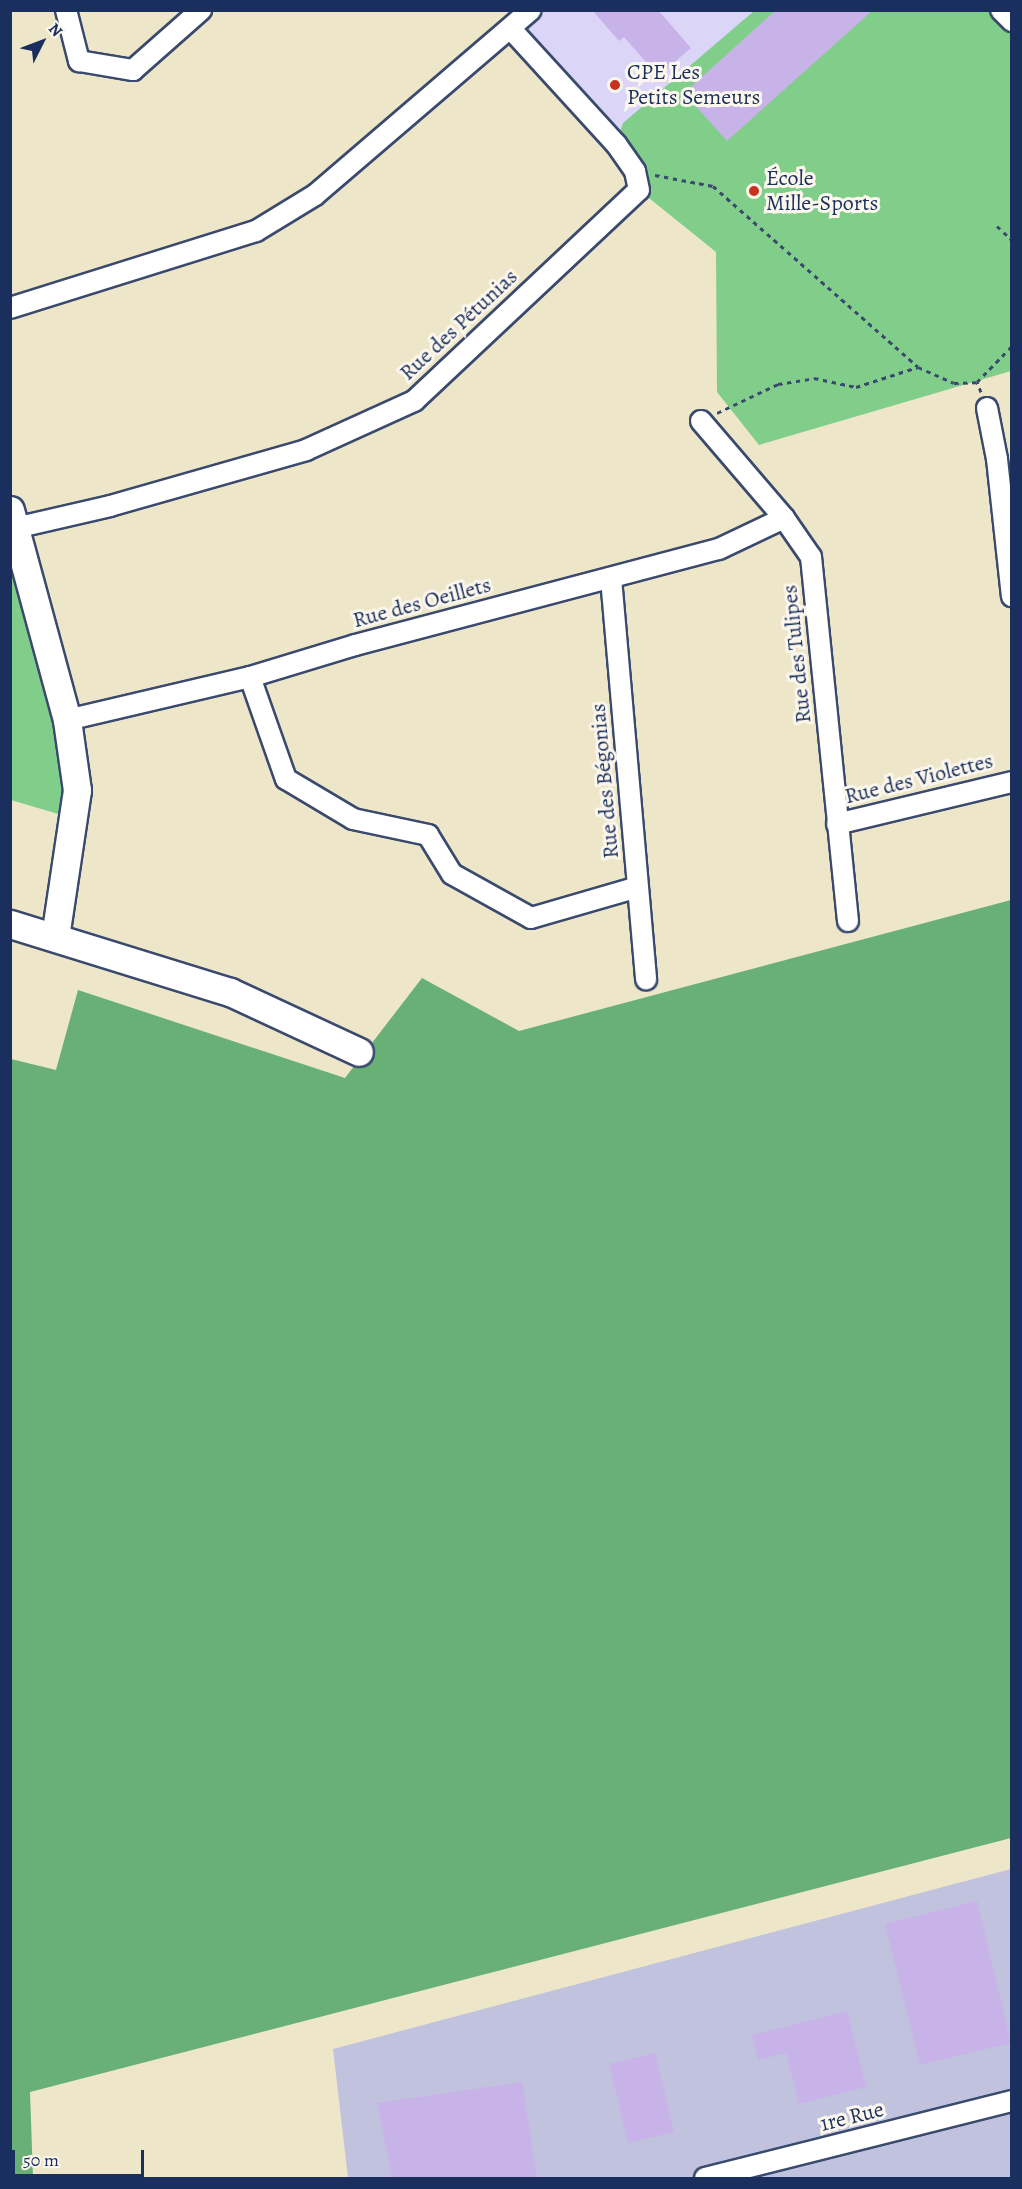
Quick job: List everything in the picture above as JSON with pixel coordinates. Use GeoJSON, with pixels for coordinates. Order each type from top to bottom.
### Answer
{"type":"FeatureCollection","features":[{"type":"Feature","properties":{"kind":"street"},"geometry":{"type":"LineString","coordinates":[[66,10],[80,61],[133,70],[201,10]]}},
{"type":"Feature","properties":{"kind":"street"},"geometry":{"type":"LineString","coordinates":[[10,308],[256,231],[315,195],[531,10]]}},
{"type":"Feature","properties":{"kind":"street"},"geometry":{"type":"LineString","coordinates":[[1001,10],[1011,21]]}},
{"type":"Feature","properties":{"kind":"street"},"geometry":{"type":"LineString","coordinates":[[511,29],[616,144],[635,171]]}},
{"type":"Feature","properties":{"kind":"street","name":"Rue des Pétunias"},"geometry":{"type":"LineString","coordinates":[[13,519],[110,506],[306,450],[414,401],[639,190],[635,171]]}},
{"type":"Feature","properties":{"kind":"street"},"geometry":{"type":"LineString","coordinates":[[987,408],[997,459],[1011,596]]}},
{"type":"Feature","properties":{"kind":"street","name":"Rue des Tulipes"},"geometry":{"type":"LineString","coordinates":[[701,421],[784,518],[812,557],[848,921]]}},
{"type":"Feature","properties":{"kind":"street","name":"Rue des Oeillets"},"geometry":{"type":"LineString","coordinates":[[67,720],[250,677],[355,645],[719,549],[784,518]]}},
{"type":"Feature","properties":{"kind":"street"},"geometry":{"type":"LineString","coordinates":[[13,519],[67,720],[77,790],[55,937]]}},
{"type":"Feature","properties":{"kind":"street","name":"Rue des Bégonias"},"geometry":{"type":"LineString","coordinates":[[611,578],[646,980]]}},
{"type":"Feature","properties":{"kind":"street"},"geometry":{"type":"LineString","coordinates":[[250,677],[286,779],[353,819],[428,835],[452,874],[531,918],[638,888]]}},
{"type":"Feature","properties":{"kind":"street","name":"Rue des Violettes"},"geometry":{"type":"LineString","coordinates":[[837,824],[1011,782]]}},
{"type":"Feature","properties":{"kind":"street"},"geometry":{"type":"LineString","coordinates":[[10,924],[230,992],[359,1052]]}},
{"type":"Feature","properties":{"kind":"street","name":"1re Rue"},"geometry":{"type":"LineString","coordinates":[[705,2178],[1011,2101]]}},
{"type":"Feature","properties":{"kind":"path"},"geometry":{"type":"LineString","coordinates":[[635,171],[713,186],[918,367],[954,383],[977,382],[1011,346]]}},
{"type":"Feature","properties":{"kind":"path"},"geometry":{"type":"LineString","coordinates":[[997,226],[1011,240]]}},
{"type":"Feature","properties":{"kind":"path"},"geometry":{"type":"LineString","coordinates":[[701,421],[778,384],[814,378],[856,387],[918,367]]}},
{"type":"Feature","properties":{"kind":"path"},"geometry":{"type":"LineString","coordinates":[[977,382],[987,408]]}},
{"type":"Feature","properties":{"kind":"shaded area"},"geometry":{"type":"Polygon","coordinates":[[[531,10],[989,10],[623,123],[616,144],[511,29],[531,10]]]}},
{"type":"Feature","properties":{"kind":"shaded area"},"geometry":{"type":"Polygon","coordinates":[[[1011,1869],[1011,2178],[348,2178],[333,2049],[1011,1869]]]}},
{"type":"Feature","properties":{"kind":"green space"},"geometry":{"type":"Polygon","coordinates":[[[754,11],[1001,11],[1012,21],[1011,371],[759,445],[717,392],[716,252],[639,190],[616,144],[623,123],[754,11]]]}},
{"type":"Feature","properties":{"kind":"green space"},"geometry":{"type":"Polygon","coordinates":[[[10,554],[58,725],[65,816],[11,800],[10,554]]]}},
{"type":"Feature","properties":{"kind":"green space"},"geometry":{"type":"Polygon","coordinates":[[[1011,900],[1011,1838],[30,2092],[33,2178],[11,2178],[11,1059],[56,1070],[78,990],[345,1078],[422,978],[519,1031],[1011,900]]]}},
{"type":"Feature","properties":{"kind":"building"},"geometry":{"type":"Polygon","coordinates":[[[592,10],[658,10],[691,48],[658,76],[624,37],[619,41],[592,10]]]}},
{"type":"Feature","properties":{"kind":"building"},"geometry":{"type":"Polygon","coordinates":[[[776,10],[873,10],[727,141],[684,93],[776,10]]]}},
{"type":"Feature","properties":{"kind":"building"},"geometry":{"type":"Polygon","coordinates":[[[977,1901],[1011,2043],[920,2065],[885,1924],[977,1901]]]}},
{"type":"Feature","properties":{"kind":"building"},"geometry":{"type":"Polygon","coordinates":[[[847,2011],[866,2087],[799,2104],[786,2053],[758,2060],[752,2035],[847,2011]]]}},
{"type":"Feature","properties":{"kind":"building"},"geometry":{"type":"Polygon","coordinates":[[[655,2053],[674,2132],[628,2143],[609,2064],[655,2053]]]}},
{"type":"Feature","properties":{"kind":"building"},"geometry":{"type":"Polygon","coordinates":[[[522,2082],[537,2178],[392,2178],[377,2103],[522,2082]]]}},
{"type":"Feature","properties":{"kind":"place","name":"CPE Les Petits Semeurs"},"geometry":{"type":"Point","coordinates":[615,85]}},
{"type":"Feature","properties":{"kind":"place","name":"École Mille-Sports"},"geometry":{"type":"Point","coordinates":[754,191]}}]}
